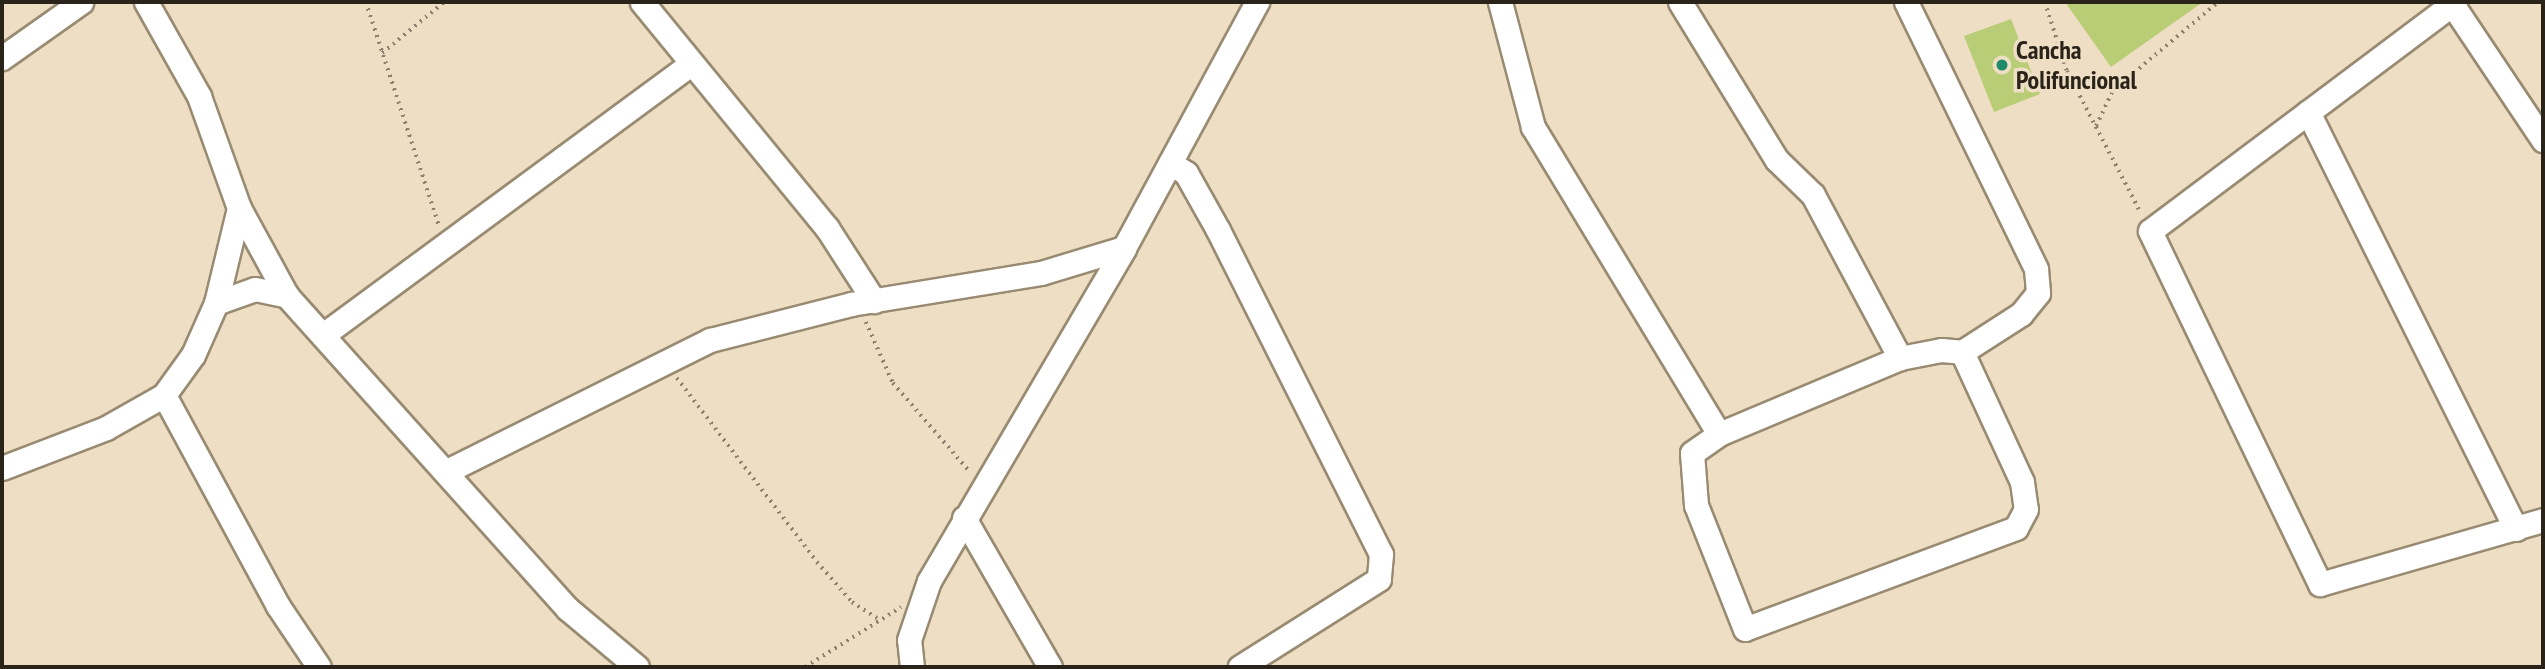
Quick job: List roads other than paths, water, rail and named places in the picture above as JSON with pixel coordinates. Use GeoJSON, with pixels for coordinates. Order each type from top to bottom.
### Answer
{"type":"FeatureCollection","features":[{"type":"Feature","properties":{"kind":"street"},"geometry":{"type":"LineString","coordinates":[[2,58],[81,2]]}},
{"type":"Feature","properties":{"kind":"street"},"geometry":{"type":"LineString","coordinates":[[146,2],[163,11],[199,96],[239,208],[287,296],[447,471],[568,609],[637,667]]}},
{"type":"Feature","properties":{"kind":"street"},"geometry":{"type":"LineString","coordinates":[[642,2],[689,65],[827,228],[862,303]]}},
{"type":"Feature","properties":{"kind":"street"},"geometry":{"type":"LineString","coordinates":[[912,667],[909,640],[920,602],[982,486],[1124,248],[1257,2]]}},
{"type":"Feature","properties":{"kind":"street"},"geometry":{"type":"LineString","coordinates":[[1500,2],[1533,127],[1719,434]]}},
{"type":"Feature","properties":{"kind":"street"},"geometry":{"type":"LineString","coordinates":[[1680,2],[1777,160],[1813,194],[1900,358]]}},
{"type":"Feature","properties":{"kind":"street"},"geometry":{"type":"LineString","coordinates":[[1906,2],[2036,268],[2038,293],[2021,314],[1962,352],[1900,358],[1719,434],[1692,453],[1689,474],[1745,629],[2016,528],[2026,509],[2022,482],[1962,352]]}},
{"type":"Feature","properties":{"kind":"street"},"geometry":{"type":"LineString","coordinates":[[2543,140],[2454,3],[2150,231],[2320,584],[2543,520]]}},
{"type":"Feature","properties":{"kind":"street"},"geometry":{"type":"LineString","coordinates":[[323,335],[444,242],[689,65]]}},
{"type":"Feature","properties":{"kind":"street"},"geometry":{"type":"LineString","coordinates":[[2308,112],[2516,529]]}},
{"type":"Feature","properties":{"kind":"street"},"geometry":{"type":"LineString","coordinates":[[1170,163],[1186,173],[1211,218],[1381,554],[1379,579],[1240,667]]}},
{"type":"Feature","properties":{"kind":"street"},"geometry":{"type":"LineString","coordinates":[[2,468],[106,428],[164,394],[193,355],[216,303],[239,208]]}},
{"type":"Feature","properties":{"kind":"street"},"geometry":{"type":"LineString","coordinates":[[447,471],[710,340],[862,303],[1041,273],[1124,248]]}},
{"type":"Feature","properties":{"kind":"street"},"geometry":{"type":"LineString","coordinates":[[216,303],[255,289],[287,296]]}},
{"type":"Feature","properties":{"kind":"street"},"geometry":{"type":"LineString","coordinates":[[164,394],[278,606],[319,667]]}},
{"type":"Feature","properties":{"kind":"street"},"geometry":{"type":"LineString","coordinates":[[964,519],[1049,667]]}},
{"type":"Feature","properties":{"kind":"place","name":"Cancha Polifuncional"},"geometry":{"type":"Point","coordinates":[2002,65]}}]}
